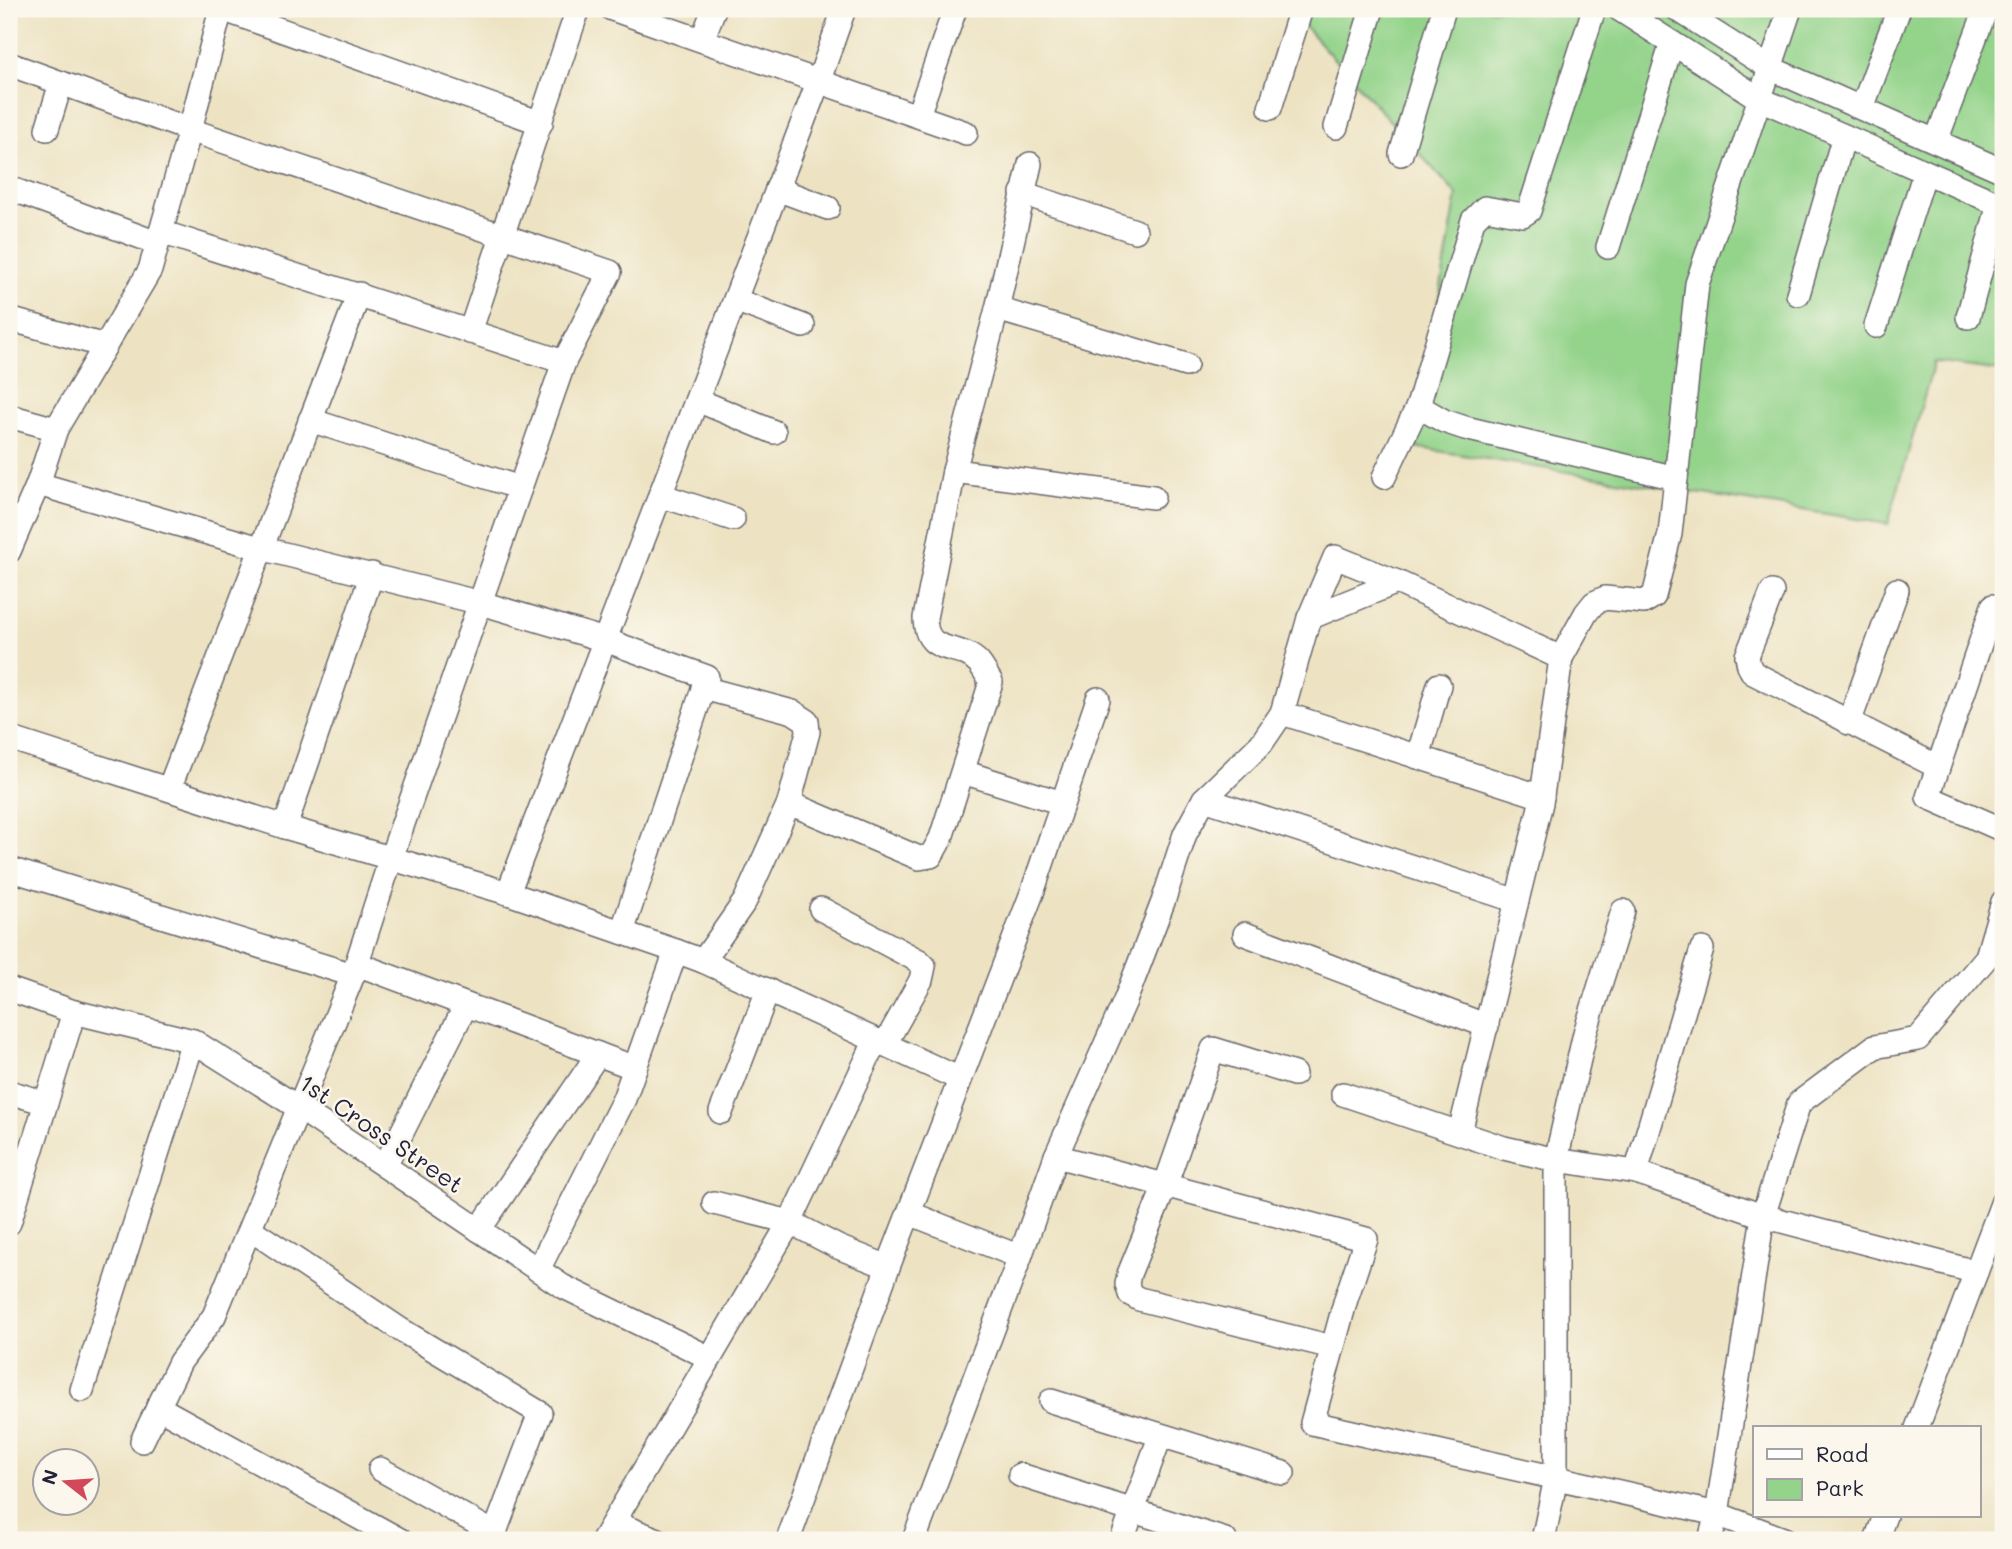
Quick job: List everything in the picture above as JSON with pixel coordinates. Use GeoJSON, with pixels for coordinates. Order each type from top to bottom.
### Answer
{"type":"FeatureCollection","features":[{"type":"Feature","properties":{"kind":"street"},"geometry":{"type":"LineString","coordinates":[[9,551],[38,484],[56,429],[150,270],[221,9],[541,123]]}},
{"type":"Feature","properties":{"kind":"street"},"geometry":{"type":"LineString","coordinates":[[470,332],[578,9]]}},
{"type":"Feature","properties":{"kind":"street"},"geometry":{"type":"LineString","coordinates":[[611,9],[967,133]]}},
{"type":"Feature","properties":{"kind":"street"},"geometry":{"type":"LineString","coordinates":[[702,40],[714,9]]}},
{"type":"Feature","properties":{"kind":"street"},"geometry":{"type":"LineString","coordinates":[[508,893],[844,9]]}},
{"type":"Feature","properties":{"kind":"street"},"geometry":{"type":"LineString","coordinates":[[918,115],[955,9]]}},
{"type":"Feature","properties":{"kind":"street"},"geometry":{"type":"LineString","coordinates":[[1270,108],[1301,9]]}},
{"type":"Feature","properties":{"kind":"street"},"geometry":{"type":"LineString","coordinates":[[1336,127],[1372,9]]}},
{"type":"Feature","properties":{"kind":"street"},"geometry":{"type":"LineString","coordinates":[[1401,154],[1444,9]]}},
{"type":"Feature","properties":{"kind":"street"},"geometry":{"type":"LineString","coordinates":[[1384,477],[1418,406],[1473,220],[1485,208],[1522,215],[1529,211],[1594,9]]}},
{"type":"Feature","properties":{"kind":"street"},"geometry":{"type":"LineString","coordinates":[[1460,1132],[1542,797],[1561,658],[1594,603],[1605,598],[1644,602],[1654,596],[1670,534],[1697,284],[1790,9]]}},
{"type":"Feature","properties":{"kind":"street"},"geometry":{"type":"LineString","coordinates":[[1862,108],[1899,9]]}},
{"type":"Feature","properties":{"kind":"street"},"geometry":{"type":"LineString","coordinates":[[1936,141],[1986,9]]}},
{"type":"Feature","properties":{"kind":"street"},"geometry":{"type":"LineString","coordinates":[[1625,10],[1759,99],[2001,205],[1968,317]]}},
{"type":"Feature","properties":{"kind":"street"},"geometry":{"type":"LineString","coordinates":[[1683,11],[1770,68],[2003,170]]}},
{"type":"Feature","properties":{"kind":"street"},"geometry":{"type":"LineString","coordinates":[[1608,247],[1672,43]]}},
{"type":"Feature","properties":{"kind":"street"},"geometry":{"type":"LineString","coordinates":[[9,64],[190,130],[610,272],[564,362],[391,858],[355,970],[214,1316],[180,1362],[142,1441]]}},
{"type":"Feature","properties":{"kind":"street"},"geometry":{"type":"LineString","coordinates":[[47,129],[61,83]]}},
{"type":"Feature","properties":{"kind":"street"},"geometry":{"type":"LineString","coordinates":[[1798,294],[1844,136]]}},
{"type":"Feature","properties":{"kind":"street"},"geometry":{"type":"LineString","coordinates":[[789,803],[919,858],[931,856],[942,838],[991,682],[970,657],[935,644],[925,631],[925,618],[954,471],[1030,164]]}},
{"type":"Feature","properties":{"kind":"street"},"geometry":{"type":"LineString","coordinates":[[1876,326],[1925,172]]}},
{"type":"Feature","properties":{"kind":"street"},"geometry":{"type":"LineString","coordinates":[[9,188],[159,237],[359,294],[564,362]]}},
{"type":"Feature","properties":{"kind":"street"},"geometry":{"type":"LineString","coordinates":[[777,190],[828,208]]}},
{"type":"Feature","properties":{"kind":"street"},"geometry":{"type":"LineString","coordinates":[[1022,193],[1135,231]]}},
{"type":"Feature","properties":{"kind":"street"},"geometry":{"type":"LineString","coordinates":[[169,789],[359,294]]}},
{"type":"Feature","properties":{"kind":"street"},"geometry":{"type":"LineString","coordinates":[[735,300],[803,326]]}},
{"type":"Feature","properties":{"kind":"street"},"geometry":{"type":"LineString","coordinates":[[996,309],[1186,365]]}},
{"type":"Feature","properties":{"kind":"street"},"geometry":{"type":"LineString","coordinates":[[9,319],[105,346]]}},
{"type":"Feature","properties":{"kind":"street"},"geometry":{"type":"LineString","coordinates":[[697,400],[774,432]]}},
{"type":"Feature","properties":{"kind":"street"},"geometry":{"type":"LineString","coordinates":[[1418,406],[1444,421],[1465,428],[1611,452],[1676,478]]}},
{"type":"Feature","properties":{"kind":"street"},"geometry":{"type":"LineString","coordinates":[[9,416],[56,429]]}},
{"type":"Feature","properties":{"kind":"street"},"geometry":{"type":"LineString","coordinates":[[310,420],[520,488]]}},
{"type":"Feature","properties":{"kind":"street"},"geometry":{"type":"LineString","coordinates":[[954,471],[1153,497]]}},
{"type":"Feature","properties":{"kind":"street"},"geometry":{"type":"LineString","coordinates":[[38,484],[260,548],[481,603],[605,640],[708,677],[622,932]]}},
{"type":"Feature","properties":{"kind":"street"},"geometry":{"type":"LineString","coordinates":[[660,495],[733,519]]}},
{"type":"Feature","properties":{"kind":"street"},"geometry":{"type":"LineString","coordinates":[[914,1540],[1056,1156],[1125,1001],[1185,834],[1204,800],[1261,744],[1282,713],[1309,618],[1335,557],[1397,582],[1561,658]]}},
{"type":"Feature","properties":{"kind":"street"},"geometry":{"type":"LineString","coordinates":[[285,827],[372,575]]}},
{"type":"Feature","properties":{"kind":"street"},"geometry":{"type":"LineString","coordinates":[[1309,618],[1397,582]]}},
{"type":"Feature","properties":{"kind":"street"},"geometry":{"type":"LineString","coordinates":[[1849,723],[1897,590]]}},
{"type":"Feature","properties":{"kind":"street"},"geometry":{"type":"LineString","coordinates":[[1772,592],[1747,656],[1753,673],[1938,767]]}},
{"type":"Feature","properties":{"kind":"street"},"geometry":{"type":"LineString","coordinates":[[1993,606],[1928,797],[2003,830]]}},
{"type":"Feature","properties":{"kind":"street"},"geometry":{"type":"LineString","coordinates":[[1418,757],[1439,685]]}},
{"type":"Feature","properties":{"kind":"street"},"geometry":{"type":"LineString","coordinates":[[703,688],[793,712],[807,721],[808,732],[789,803],[745,901],[703,961]]}},
{"type":"Feature","properties":{"kind":"street"},"geometry":{"type":"LineString","coordinates":[[788,1540],[888,1267],[1031,893],[1098,699]]}},
{"type":"Feature","properties":{"kind":"street"},"geometry":{"type":"LineString","coordinates":[[1282,713],[1542,797]]}},
{"type":"Feature","properties":{"kind":"street"},"geometry":{"type":"LineString","coordinates":[[9,738],[285,827],[508,893],[676,951],[768,990],[960,1079]]}},
{"type":"Feature","properties":{"kind":"street"},"geometry":{"type":"LineString","coordinates":[[963,772],[1062,803]]}},
{"type":"Feature","properties":{"kind":"street"},"geometry":{"type":"LineString","coordinates":[[1204,800],[1517,901]]}},
{"type":"Feature","properties":{"kind":"street"},"geometry":{"type":"LineString","coordinates":[[9,869],[466,1005],[635,1068]]}},
{"type":"Feature","properties":{"kind":"street"},"geometry":{"type":"LineString","coordinates":[[1710,1540],[1717,1514],[1763,1216],[1800,1103],[1874,1047],[1917,1039],[1987,957],[2003,902]]}},
{"type":"Feature","properties":{"kind":"street"},"geometry":{"type":"LineString","coordinates":[[658,1540],[608,1532],[789,1222],[881,1042],[924,973],[924,966],[919,961],[821,909]]}},
{"type":"Feature","properties":{"kind":"street"},"geometry":{"type":"LineString","coordinates":[[1543,1540],[1556,1478],[1556,1160],[1585,1034],[1623,911]]}},
{"type":"Feature","properties":{"kind":"street"},"geometry":{"type":"LineString","coordinates":[[1245,933],[1487,1026]]}},
{"type":"Feature","properties":{"kind":"street"},"geometry":{"type":"LineString","coordinates":[[1636,1172],[1702,948]]}},
{"type":"Feature","properties":{"kind":"street"},"geometry":{"type":"LineString","coordinates":[[538,1270],[624,1099],[676,951]]}},
{"type":"Feature","properties":{"kind":"street","name":"1st Cross Street"},"geometry":{"type":"LineString","coordinates":[[9,989],[75,1012],[193,1041],[299,1108],[562,1286],[710,1358]]}},
{"type":"Feature","properties":{"kind":"street"},"geometry":{"type":"LineString","coordinates":[[721,1112],[768,990]]}},
{"type":"Feature","properties":{"kind":"street"},"geometry":{"type":"LineString","coordinates":[[385,1166],[466,1005]]}},
{"type":"Feature","properties":{"kind":"street"},"geometry":{"type":"LineString","coordinates":[[9,1223],[75,1012]]}},
{"type":"Feature","properties":{"kind":"street"},"geometry":{"type":"LineString","coordinates":[[82,1390],[193,1041]]}},
{"type":"Feature","properties":{"kind":"street"},"geometry":{"type":"LineString","coordinates":[[1294,1074],[1213,1049],[1127,1284],[1130,1294],[1139,1299],[1332,1347]]}},
{"type":"Feature","properties":{"kind":"street"},"geometry":{"type":"LineString","coordinates":[[479,1230],[598,1054]]}},
{"type":"Feature","properties":{"kind":"street"},"geometry":{"type":"LineString","coordinates":[[9,1092],[46,1103]]}},
{"type":"Feature","properties":{"kind":"street"},"geometry":{"type":"LineString","coordinates":[[1343,1094],[1504,1148],[1556,1160],[1636,1172],[1763,1216],[1976,1272]]}},
{"type":"Feature","properties":{"kind":"street"},"geometry":{"type":"LineString","coordinates":[[1056,1156],[1366,1239],[1332,1347],[1312,1423],[1717,1514],[1786,1540]]}},
{"type":"Feature","properties":{"kind":"street"},"geometry":{"type":"LineString","coordinates":[[1918,1426],[2003,1201]]}},
{"type":"Feature","properties":{"kind":"street"},"geometry":{"type":"LineString","coordinates":[[714,1203],[789,1222],[838,1247],[888,1267]]}},
{"type":"Feature","properties":{"kind":"street"},"geometry":{"type":"LineString","coordinates":[[909,1213],[1020,1257]]}},
{"type":"Feature","properties":{"kind":"street"},"geometry":{"type":"LineString","coordinates":[[250,1229],[401,1330],[540,1413],[494,1537],[380,1469]]}},
{"type":"Feature","properties":{"kind":"street"},"geometry":{"type":"LineString","coordinates":[[1051,1401],[1283,1473]]}},
{"type":"Feature","properties":{"kind":"street"},"geometry":{"type":"LineString","coordinates":[[158,1408],[400,1540]]}},
{"type":"Feature","properties":{"kind":"street"},"geometry":{"type":"LineString","coordinates":[[1122,1540],[1160,1437]]}},
{"type":"Feature","properties":{"kind":"street"},"geometry":{"type":"LineString","coordinates":[[1020,1475],[1225,1540]]}},
{"type":"Feature","properties":{"kind":"street"},"geometry":{"type":"LineString","coordinates":[[1875,1540],[1884,1518]]}},
{"type":"Feature","properties":{"kind":"green space"},"geometry":{"type":"Polygon","coordinates":[[[1289,9],[2003,9],[2003,371],[1934,362],[1888,524],[1413,447],[1457,195],[1289,9]]]}}]}
